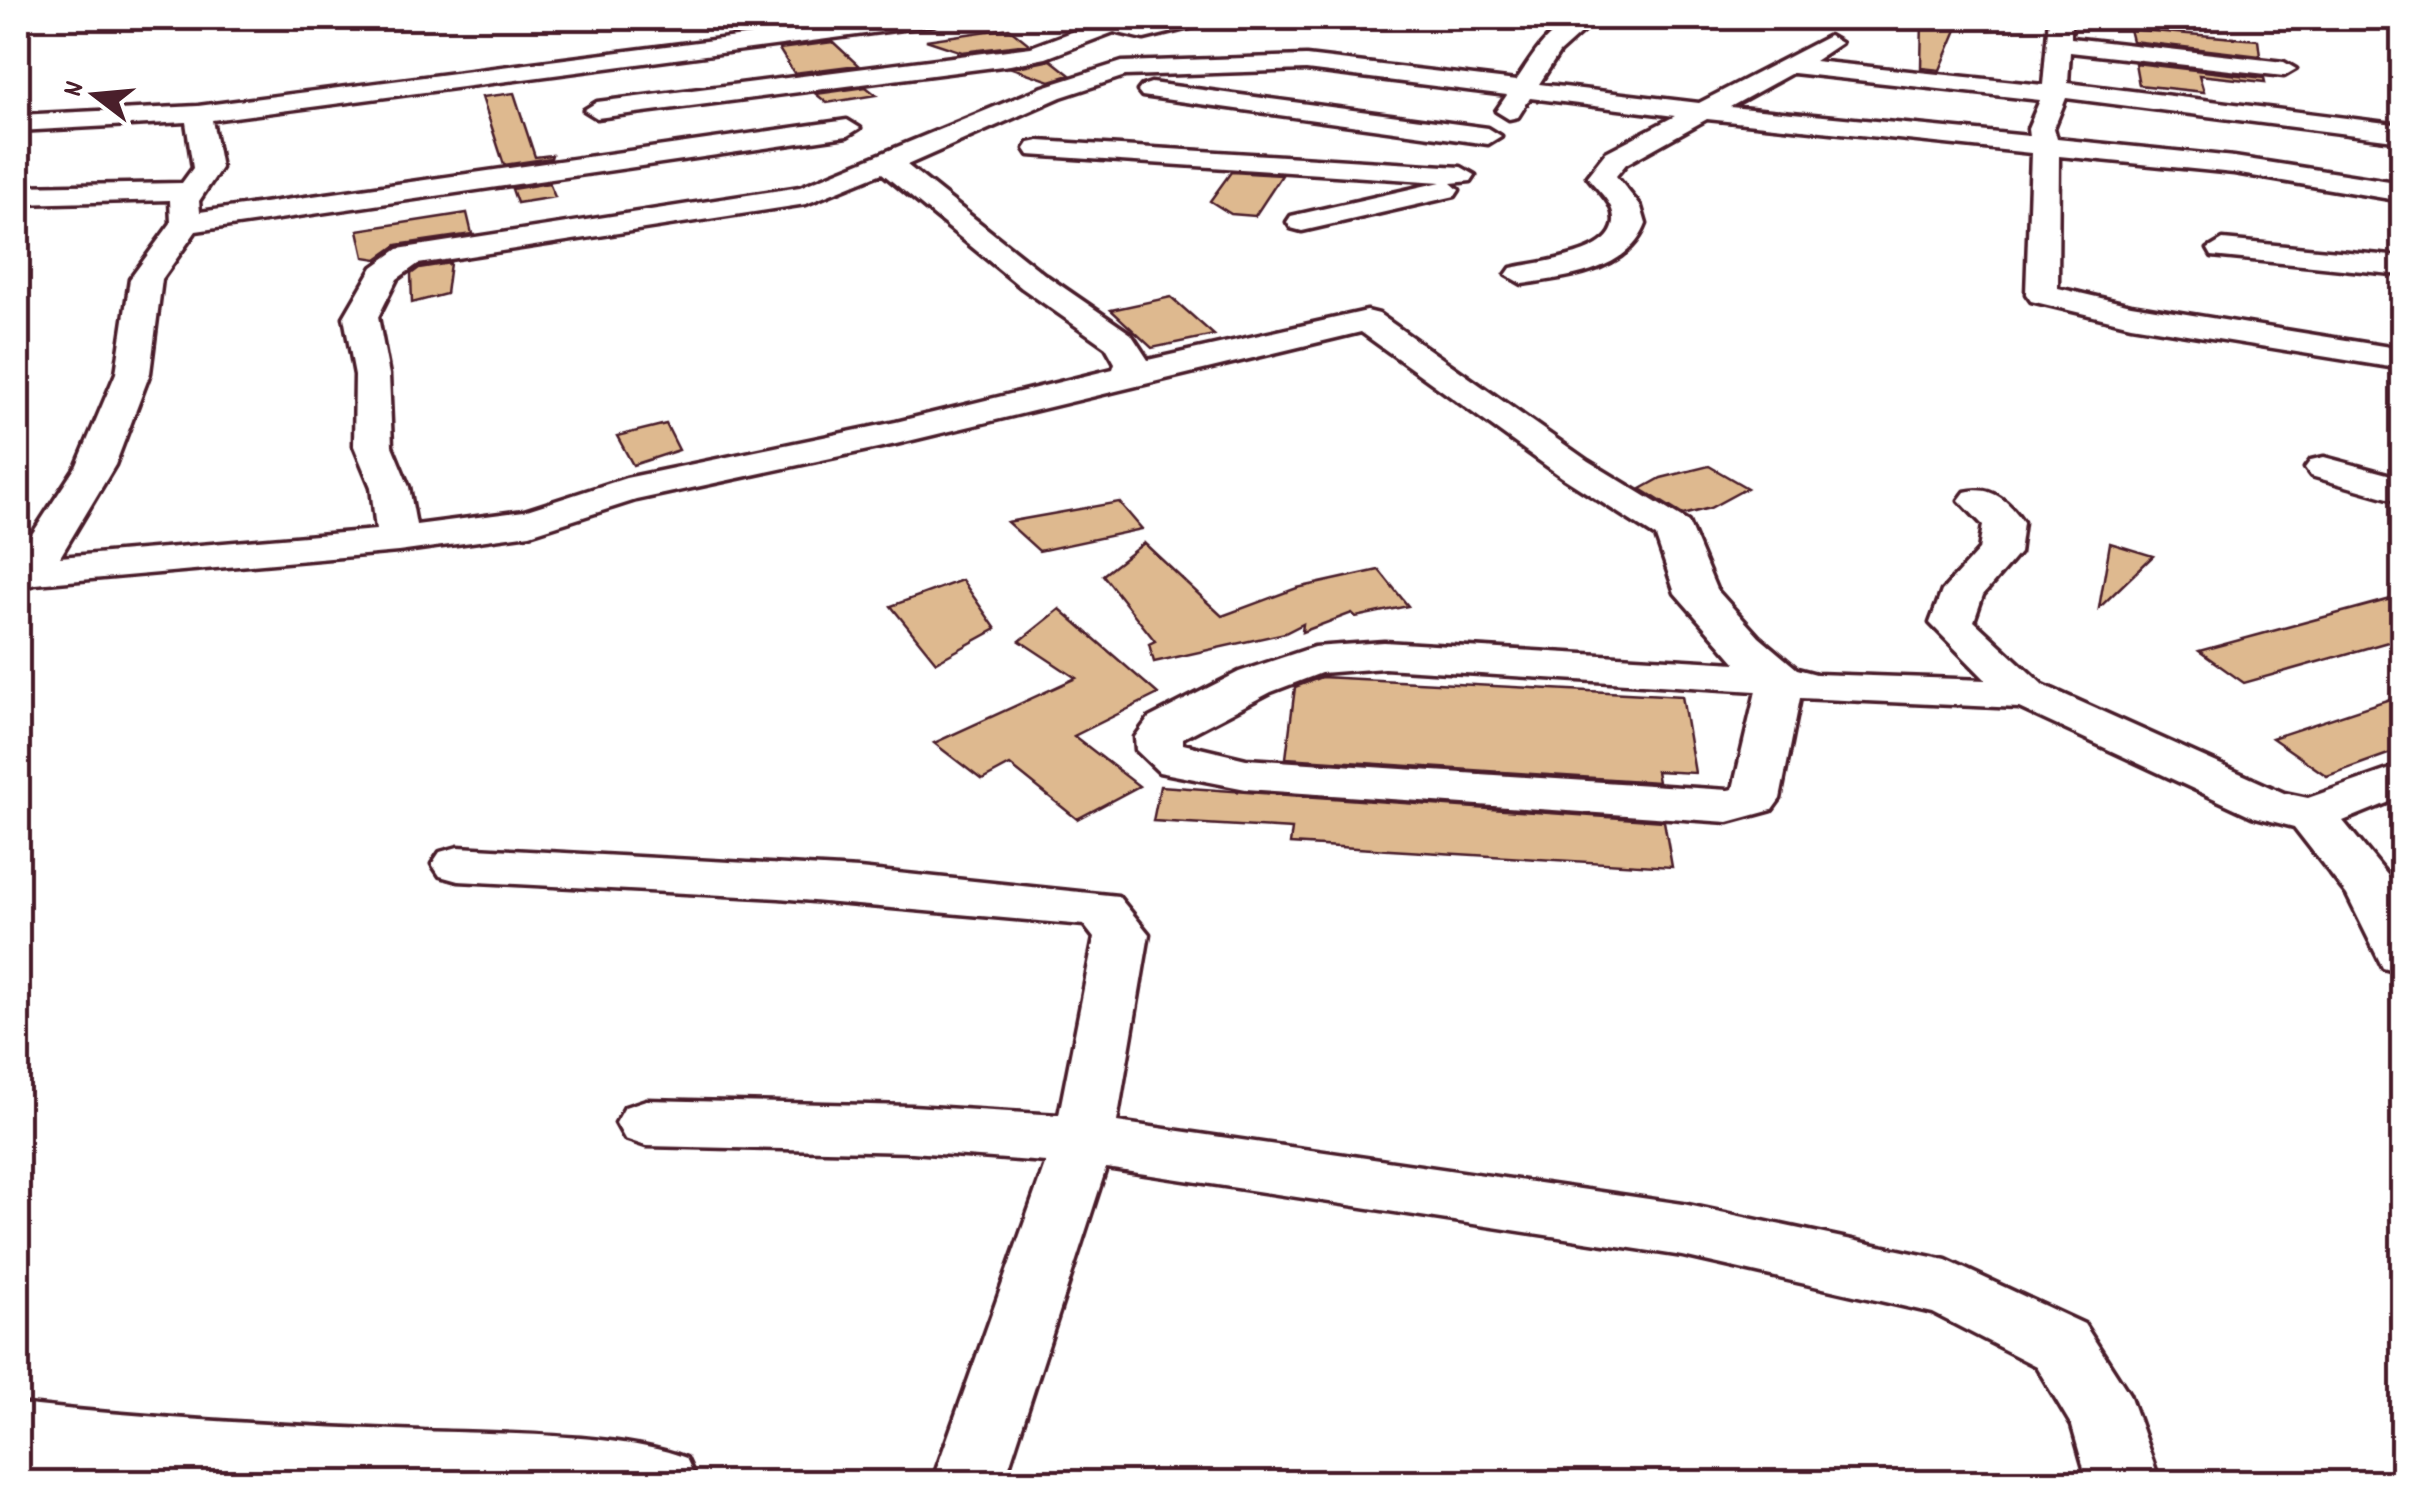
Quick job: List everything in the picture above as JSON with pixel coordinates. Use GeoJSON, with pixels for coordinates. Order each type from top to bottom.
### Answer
{"type":"FeatureCollection","features":[{"type":"Feature","properties":{"kind":"street"},"geometry":{"type":"LineString","coordinates":[[820,18],[1052,92]]}},
{"type":"Feature","properties":{"kind":"street"},"geometry":{"type":"LineString","coordinates":[[18,122],[198,114],[933,18]]}},
{"type":"Feature","properties":{"kind":"street"},"geometry":{"type":"LineString","coordinates":[[1080,18],[1108,26],[1160,31],[1202,18]]}},
{"type":"Feature","properties":{"kind":"street"},"geometry":{"type":"LineString","coordinates":[[1302,222],[1443,191],[1461,176],[1527,88],[1550,48],[1587,18]]}},
{"type":"Feature","properties":{"kind":"street"},"geometry":{"type":"LineString","coordinates":[[597,110],[1037,53],[1108,26]]}},
{"type":"Feature","properties":{"kind":"street"},"geometry":{"type":"LineString","coordinates":[[2284,69],[2059,31],[2055,92],[2041,128],[2042,294],[2131,315],[2402,359]]}},
{"type":"Feature","properties":{"kind":"street"},"geometry":{"type":"LineString","coordinates":[[1522,275],[1586,264],[1617,245],[1629,226],[1629,210],[1601,176],[1606,167],[1829,43]]}},
{"type":"Feature","properties":{"kind":"street"},"geometry":{"type":"LineString","coordinates":[[398,540],[390,487],[373,446],[372,375],[361,316],[384,274],[410,256],[806,195],[1052,92],[1133,68],[1306,63],[1707,108],[1751,117],[2234,166],[2402,192]]}},
{"type":"Feature","properties":{"kind":"street"},"geometry":{"type":"LineString","coordinates":[[571,66],[655,217]]}},
{"type":"Feature","properties":{"kind":"street"},"geometry":{"type":"LineString","coordinates":[[1222,161],[1278,66]]}},
{"type":"Feature","properties":{"kind":"street"},"geometry":{"type":"LineString","coordinates":[[1793,66],[2402,133]]}},
{"type":"Feature","properties":{"kind":"street"},"geometry":{"type":"LineString","coordinates":[[1083,82],[1488,136]]}},
{"type":"Feature","properties":{"kind":"street"},"geometry":{"type":"LineString","coordinates":[[20,575],[40,557],[96,465],[132,373],[146,279],[190,207],[207,168],[198,114]]}},
{"type":"Feature","properties":{"kind":"street"},"geometry":{"type":"LineString","coordinates":[[18,195],[190,207],[626,161],[847,128]]}},
{"type":"Feature","properties":{"kind":"street"},"geometry":{"type":"LineString","coordinates":[[1039,150],[1461,176]]}},
{"type":"Feature","properties":{"kind":"street"},"geometry":{"type":"LineString","coordinates":[[896,156],[892,167],[898,175],[925,190],[1033,281],[1119,341],[1132,363],[1128,375]]}},
{"type":"Feature","properties":{"kind":"street"},"geometry":{"type":"LineString","coordinates":[[2222,249],[2402,266]]}},
{"type":"Feature","properties":{"kind":"street"},"geometry":{"type":"LineString","coordinates":[[20,575],[398,540],[530,522],[626,490],[896,432],[1367,321],[1576,469],[1674,531],[1696,593],[1744,646],[1781,679]]}},
{"type":"Feature","properties":{"kind":"street"},"geometry":{"type":"LineString","coordinates":[[2324,468],[2402,490]]}},
{"type":"Feature","properties":{"kind":"street"},"geometry":{"type":"LineString","coordinates":[[1979,500],[2003,522],[1999,552],[1963,591],[1952,623],[2027,695],[2269,804],[2311,814],[2386,888],[2402,954]]}},
{"type":"Feature","properties":{"kind":"street"},"geometry":{"type":"LineString","coordinates":[[1781,679],[1755,800],[1728,806],[1246,774],[1176,761],[1160,750],[1159,737],[1166,728],[1255,682],[1314,660],[1384,655],[1781,679],[1815,688],[2027,695]]}},
{"type":"Feature","properties":{"kind":"street"},"geometry":{"type":"LineString","coordinates":[[2311,814],[2402,780]]}},
{"type":"Feature","properties":{"kind":"street"},"geometry":{"type":"LineString","coordinates":[[458,864],[676,872],[938,891],[1099,909],[1122,934],[1084,1141],[968,1482]]}},
{"type":"Feature","properties":{"kind":"street"},"geometry":{"type":"LineString","coordinates":[[646,1124],[912,1130],[1084,1141],[1683,1230],[1946,1288],[2060,1345],[2104,1416],[2124,1482]]}},
{"type":"Feature","properties":{"kind":"street"},"geometry":{"type":"LineString","coordinates":[[18,1436],[188,1468],[503,1468],[661,1482]]}},
{"type":"Feature","properties":{"kind":"building"},"geometry":{"type":"Polygon","coordinates":[[[1922,18],[1962,18],[1940,70],[1921,68],[1922,18]]]}},
{"type":"Feature","properties":{"kind":"building"},"geometry":{"type":"Polygon","coordinates":[[[1009,28],[1029,44],[962,52],[926,40],[1009,28]]]}},
{"type":"Feature","properties":{"kind":"building"},"geometry":{"type":"Polygon","coordinates":[[[2129,29],[2258,40],[2260,56],[2132,41],[2129,29]]]}},
{"type":"Feature","properties":{"kind":"building"},"geometry":{"type":"Polygon","coordinates":[[[833,42],[858,65],[794,73],[779,49],[833,42]]]}},
{"type":"Feature","properties":{"kind":"building"},"geometry":{"type":"Polygon","coordinates":[[[1051,60],[1070,75],[1050,81],[1012,68],[1051,60]]]}},
{"type":"Feature","properties":{"kind":"building"},"geometry":{"type":"Polygon","coordinates":[[[2135,63],[2264,78],[2265,82],[2199,75],[2204,92],[2139,85],[2135,63]]]}},
{"type":"Feature","properties":{"kind":"building"},"geometry":{"type":"Polygon","coordinates":[[[866,87],[876,95],[827,103],[816,94],[866,87]]]}},
{"type":"Feature","properties":{"kind":"building"},"geometry":{"type":"Polygon","coordinates":[[[514,93],[535,157],[552,155],[551,158],[504,165],[482,97],[514,93]]]}},
{"type":"Feature","properties":{"kind":"building"},"geometry":{"type":"Polygon","coordinates":[[[1231,172],[1282,175],[1255,216],[1231,214],[1210,201],[1231,172]]]}},
{"type":"Feature","properties":{"kind":"building"},"geometry":{"type":"Polygon","coordinates":[[[549,183],[555,197],[517,203],[512,189],[549,183]]]}},
{"type":"Feature","properties":{"kind":"building"},"geometry":{"type":"Polygon","coordinates":[[[467,213],[472,234],[397,245],[377,259],[364,257],[358,230],[467,213]]]}},
{"type":"Feature","properties":{"kind":"building"},"geometry":{"type":"Polygon","coordinates":[[[450,263],[446,294],[412,303],[411,274],[419,268],[450,263]]]}},
{"type":"Feature","properties":{"kind":"building"},"geometry":{"type":"Polygon","coordinates":[[[1171,297],[1214,335],[1152,348],[1111,310],[1171,297]]]}},
{"type":"Feature","properties":{"kind":"building"},"geometry":{"type":"Polygon","coordinates":[[[666,424],[679,450],[633,465],[617,436],[666,424]]]}},
{"type":"Feature","properties":{"kind":"building"},"geometry":{"type":"Polygon","coordinates":[[[1709,466],[1747,488],[1710,508],[1683,515],[1641,489],[1661,478],[1709,466]]]}},
{"type":"Feature","properties":{"kind":"building"},"geometry":{"type":"Polygon","coordinates":[[[1119,502],[1142,529],[1039,551],[1007,522],[1119,502]]]}},
{"type":"Feature","properties":{"kind":"building"},"geometry":{"type":"Polygon","coordinates":[[[1144,543],[1222,616],[1297,588],[1379,570],[1408,606],[1356,617],[1352,613],[1302,632],[1303,624],[1285,633],[1154,662],[1149,644],[1155,641],[1103,575],[1144,543]]]}},
{"type":"Feature","properties":{"kind":"building"},"geometry":{"type":"Polygon","coordinates":[[[2110,543],[2153,556],[2099,608],[2110,543]]]}},
{"type":"Feature","properties":{"kind":"building"},"geometry":{"type":"Polygon","coordinates":[[[962,580],[996,629],[936,662],[891,606],[962,580]]]}},
{"type":"Feature","properties":{"kind":"building"},"geometry":{"type":"Polygon","coordinates":[[[2402,596],[2402,638],[2244,683],[2199,651],[2402,596]]]}},
{"type":"Feature","properties":{"kind":"building"},"geometry":{"type":"Polygon","coordinates":[[[1060,609],[1158,694],[1074,736],[1139,786],[1077,819],[1010,765],[982,780],[934,743],[1076,678],[1020,641],[1060,609]]]}},
{"type":"Feature","properties":{"kind":"building"},"geometry":{"type":"Polygon","coordinates":[[[1321,677],[1682,696],[1695,773],[1656,771],[1658,782],[1286,758],[1295,687],[1321,677]]]}},
{"type":"Feature","properties":{"kind":"building"},"geometry":{"type":"Polygon","coordinates":[[[2402,695],[2402,749],[2327,776],[2272,738],[2402,695]]]}},
{"type":"Feature","properties":{"kind":"building"},"geometry":{"type":"Polygon","coordinates":[[[1160,786],[1664,821],[1672,867],[1290,844],[1292,829],[1153,821],[1160,786]]]}}]}
